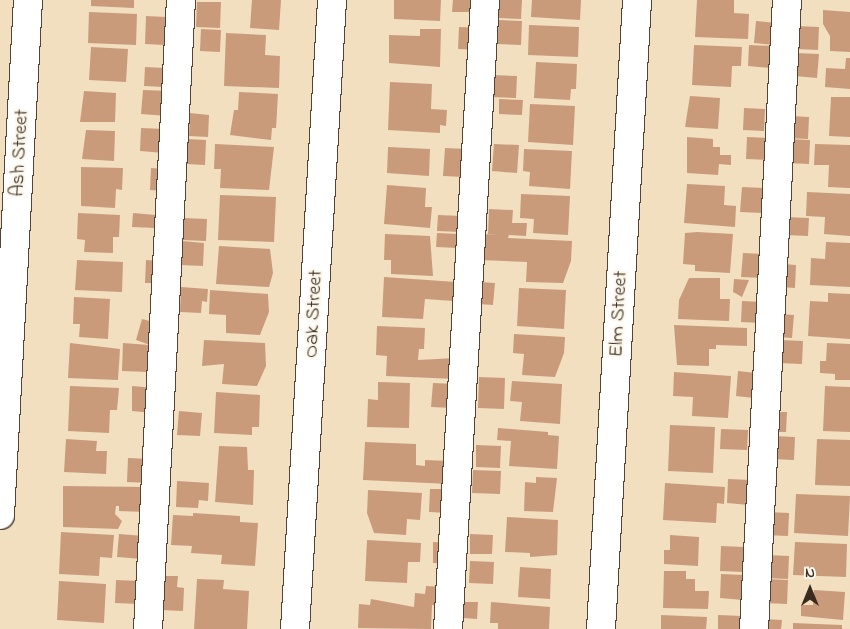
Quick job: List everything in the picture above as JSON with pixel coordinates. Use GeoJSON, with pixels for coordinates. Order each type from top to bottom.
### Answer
{"type":"FeatureCollection","features":[{"type":"Feature","properties":{"kind":"street","name":"Ash Street"},"geometry":{"type":"LineString","coordinates":[[0,516],[28,0]]}},
{"type":"Feature","properties":{"kind":"street"},"geometry":{"type":"LineString","coordinates":[[148,629],[181,0]]}},
{"type":"Feature","properties":{"kind":"street","name":"Oak Street"},"geometry":{"type":"LineString","coordinates":[[295,629],[332,0]]}},
{"type":"Feature","properties":{"kind":"street"},"geometry":{"type":"LineString","coordinates":[[448,629],[485,0]]}},
{"type":"Feature","properties":{"kind":"street","name":"Elm Street"},"geometry":{"type":"LineString","coordinates":[[601,629],[637,0]]}},
{"type":"Feature","properties":{"kind":"street"},"geometry":{"type":"LineString","coordinates":[[754,629],[787,0]]}},
{"type":"Feature","properties":{"kind":"building"},"geometry":{"type":"Polygon","coordinates":[[[91,0],[134,0],[134,8],[91,6],[91,0]]]}},
{"type":"Feature","properties":{"kind":"building"},"geometry":{"type":"Polygon","coordinates":[[[252,0],[281,0],[279,30],[250,28],[252,0]]]}},
{"type":"Feature","properties":{"kind":"building"},"geometry":{"type":"Polygon","coordinates":[[[394,0],[441,0],[440,21],[394,19],[394,0]]]}},
{"type":"Feature","properties":{"kind":"building"},"geometry":{"type":"Polygon","coordinates":[[[453,0],[480,0],[479,12],[452,12],[453,0]]]}},
{"type":"Feature","properties":{"kind":"building"},"geometry":{"type":"Polygon","coordinates":[[[499,0],[522,0],[521,19],[498,18],[499,0]]]}},
{"type":"Feature","properties":{"kind":"building"},"geometry":{"type":"Polygon","coordinates":[[[532,0],[581,0],[580,20],[531,17],[532,0]]]}},
{"type":"Feature","properties":{"kind":"building"},"geometry":{"type":"Polygon","coordinates":[[[697,0],[734,0],[734,13],[749,14],[748,39],[695,37],[697,0]]]}},
{"type":"Feature","properties":{"kind":"building"},"geometry":{"type":"Polygon","coordinates":[[[197,2],[221,2],[220,28],[196,27],[197,2]]]}},
{"type":"Feature","properties":{"kind":"building"},"geometry":{"type":"Polygon","coordinates":[[[823,10],[850,12],[850,52],[830,51],[830,36],[823,24],[823,10]]]}},
{"type":"Feature","properties":{"kind":"building"},"geometry":{"type":"Polygon","coordinates":[[[89,12],[137,14],[136,45],[88,43],[89,12]]]}},
{"type":"Feature","properties":{"kind":"building"},"geometry":{"type":"Polygon","coordinates":[[[146,16],[166,17],[165,45],[145,44],[146,16]]]}},
{"type":"Feature","properties":{"kind":"building"},"geometry":{"type":"Polygon","coordinates":[[[499,20],[522,21],[521,45],[497,44],[499,20]]]}},
{"type":"Feature","properties":{"kind":"building"},"geometry":{"type":"Polygon","coordinates":[[[756,21],[776,23],[774,45],[754,43],[756,21]]]}},
{"type":"Feature","properties":{"kind":"building"},"geometry":{"type":"Polygon","coordinates":[[[529,25],[579,27],[578,57],[528,55],[529,25]]]}},
{"type":"Feature","properties":{"kind":"building"},"geometry":{"type":"Polygon","coordinates":[[[796,26],[819,27],[818,50],[795,49],[796,26]]]}},
{"type":"Feature","properties":{"kind":"building"},"geometry":{"type":"Polygon","coordinates":[[[459,27],[480,28],[479,50],[458,49],[459,27]]]}},
{"type":"Feature","properties":{"kind":"building"},"geometry":{"type":"Polygon","coordinates":[[[201,29],[221,30],[220,52],[200,51],[201,29]]]}},
{"type":"Feature","properties":{"kind":"building"},"geometry":{"type":"Polygon","coordinates":[[[420,29],[441,29],[440,67],[389,63],[389,35],[420,36],[420,29]]]}},
{"type":"Feature","properties":{"kind":"building"},"geometry":{"type":"Polygon","coordinates":[[[226,33],[266,35],[265,55],[280,56],[279,88],[224,86],[226,33]]]}},
{"type":"Feature","properties":{"kind":"building"},"geometry":{"type":"Polygon","coordinates":[[[694,45],[742,47],[741,66],[732,66],[731,87],[692,85],[694,45]]]}},
{"type":"Feature","properties":{"kind":"building"},"geometry":{"type":"Polygon","coordinates":[[[749,45],[772,46],[771,68],[748,66],[749,45]]]}},
{"type":"Feature","properties":{"kind":"building"},"geometry":{"type":"Polygon","coordinates":[[[91,47],[128,49],[126,82],[89,80],[91,47]]]}},
{"type":"Feature","properties":{"kind":"building"},"geometry":{"type":"Polygon","coordinates":[[[796,53],[819,54],[817,78],[794,76],[796,53]]]}},
{"type":"Feature","properties":{"kind":"building"},"geometry":{"type":"Polygon","coordinates":[[[846,58],[850,58],[850,89],[825,87],[826,68],[845,69],[846,58]]]}},
{"type":"Feature","properties":{"kind":"building"},"geometry":{"type":"Polygon","coordinates":[[[536,62],[577,64],[576,89],[571,89],[570,100],[534,98],[536,62]]]}},
{"type":"Feature","properties":{"kind":"building"},"geometry":{"type":"Polygon","coordinates":[[[145,67],[164,68],[163,87],[144,86],[145,67]]]}},
{"type":"Feature","properties":{"kind":"building"},"geometry":{"type":"Polygon","coordinates":[[[492,75],[517,76],[516,98],[491,97],[492,75]]]}},
{"type":"Feature","properties":{"kind":"building"},"geometry":{"type":"Polygon","coordinates":[[[390,82],[432,84],[431,109],[447,110],[446,126],[440,125],[440,133],[388,130],[390,82]]]}},
{"type":"Feature","properties":{"kind":"building"},"geometry":{"type":"Polygon","coordinates":[[[143,90],[170,91],[168,116],[141,114],[143,90]]]}},
{"type":"Feature","properties":{"kind":"building"},"geometry":{"type":"Polygon","coordinates":[[[84,91],[116,93],[115,122],[80,122],[84,91]]]}},
{"type":"Feature","properties":{"kind":"building"},"geometry":{"type":"Polygon","coordinates":[[[239,92],[278,94],[276,128],[272,128],[271,140],[230,135],[234,110],[238,110],[239,92]]]}},
{"type":"Feature","properties":{"kind":"building"},"geometry":{"type":"Polygon","coordinates":[[[690,96],[720,98],[718,129],[685,127],[690,96]]]}},
{"type":"Feature","properties":{"kind":"building"},"geometry":{"type":"Polygon","coordinates":[[[831,97],[850,97],[850,137],[829,136],[831,97]]]}},
{"type":"Feature","properties":{"kind":"building"},"geometry":{"type":"Polygon","coordinates":[[[499,99],[523,100],[522,115],[499,114],[499,99]]]}},
{"type":"Feature","properties":{"kind":"building"},"geometry":{"type":"Polygon","coordinates":[[[530,104],[575,106],[573,145],[528,142],[530,104]]]}},
{"type":"Feature","properties":{"kind":"building"},"geometry":{"type":"Polygon","coordinates":[[[744,108],[765,109],[764,131],[743,130],[744,108]]]}},
{"type":"Feature","properties":{"kind":"building"},"geometry":{"type":"Polygon","coordinates":[[[190,113],[209,115],[208,137],[189,136],[190,113]]]}},
{"type":"Feature","properties":{"kind":"building"},"geometry":{"type":"Polygon","coordinates":[[[789,116],[809,117],[808,139],[788,138],[789,116]]]}},
{"type":"Feature","properties":{"kind":"building"},"geometry":{"type":"Polygon","coordinates":[[[141,128],[165,129],[164,153],[140,151],[141,128]]]}},
{"type":"Feature","properties":{"kind":"building"},"geometry":{"type":"Polygon","coordinates":[[[86,130],[115,131],[114,161],[82,159],[86,130]]]}},
{"type":"Feature","properties":{"kind":"building"},"geometry":{"type":"Polygon","coordinates":[[[687,137],[713,139],[713,147],[720,147],[720,155],[731,155],[731,165],[719,164],[718,175],[687,173],[687,137]]]}},
{"type":"Feature","properties":{"kind":"building"},"geometry":{"type":"Polygon","coordinates":[[[747,137],[770,138],[769,160],[746,159],[747,137]]]}},
{"type":"Feature","properties":{"kind":"building"},"geometry":{"type":"Polygon","coordinates":[[[187,139],[206,140],[205,165],[186,164],[187,139]]]}},
{"type":"Feature","properties":{"kind":"building"},"geometry":{"type":"Polygon","coordinates":[[[787,139],[810,140],[809,164],[786,163],[787,139]]]}},
{"type":"Feature","properties":{"kind":"building"},"geometry":{"type":"Polygon","coordinates":[[[215,144],[274,147],[269,190],[220,188],[221,169],[214,169],[215,144]]]}},
{"type":"Feature","properties":{"kind":"building"},"geometry":{"type":"Polygon","coordinates":[[[494,144],[519,145],[517,173],[492,171],[494,144]]]}},
{"type":"Feature","properties":{"kind":"building"},"geometry":{"type":"Polygon","coordinates":[[[815,144],[850,145],[850,188],[828,187],[829,165],[814,165],[815,144]]]}},
{"type":"Feature","properties":{"kind":"building"},"geometry":{"type":"Polygon","coordinates":[[[388,147],[430,149],[429,176],[387,173],[388,147]]]}},
{"type":"Feature","properties":{"kind":"building"},"geometry":{"type":"Polygon","coordinates":[[[445,148],[467,149],[465,177],[443,176],[445,148]]]}},
{"type":"Feature","properties":{"kind":"building"},"geometry":{"type":"Polygon","coordinates":[[[524,149],[572,151],[570,189],[529,186],[530,172],[523,171],[524,149]]]}},
{"type":"Feature","properties":{"kind":"building"},"geometry":{"type":"Polygon","coordinates":[[[81,167],[123,168],[122,190],[116,189],[115,208],[81,206],[81,167]]]}},
{"type":"Feature","properties":{"kind":"building"},"geometry":{"type":"Polygon","coordinates":[[[151,168],[165,169],[164,191],[150,190],[151,168]]]}},
{"type":"Feature","properties":{"kind":"building"},"geometry":{"type":"Polygon","coordinates":[[[687,184],[725,186],[724,205],[736,206],[735,227],[684,223],[687,184]]]}},
{"type":"Feature","properties":{"kind":"building"},"geometry":{"type":"Polygon","coordinates":[[[387,185],[426,188],[425,207],[432,207],[430,228],[384,224],[387,185]]]}},
{"type":"Feature","properties":{"kind":"building"},"geometry":{"type":"Polygon","coordinates":[[[742,187],[765,188],[763,213],[740,212],[742,187]]]}},
{"type":"Feature","properties":{"kind":"building"},"geometry":{"type":"Polygon","coordinates":[[[807,192],[850,194],[850,236],[824,234],[825,217],[806,216],[807,192]]]}},
{"type":"Feature","properties":{"kind":"building"},"geometry":{"type":"Polygon","coordinates":[[[521,194],[570,196],[568,235],[533,233],[534,219],[520,218],[521,194]]]}},
{"type":"Feature","properties":{"kind":"building"},"geometry":{"type":"Polygon","coordinates":[[[220,195],[276,197],[274,242],[218,240],[220,195]]]}},
{"type":"Feature","properties":{"kind":"building"},"geometry":{"type":"Polygon","coordinates":[[[489,209],[513,210],[512,223],[527,223],[526,236],[509,235],[508,238],[572,241],[571,261],[563,283],[526,282],[527,262],[481,260],[483,234],[498,235],[488,234],[489,209]]]}},
{"type":"Feature","properties":{"kind":"building"},"geometry":{"type":"Polygon","coordinates":[[[78,213],[120,215],[119,237],[113,237],[113,253],[84,252],[85,240],[77,239],[78,213]]]}},
{"type":"Feature","properties":{"kind":"building"},"geometry":{"type":"Polygon","coordinates":[[[133,213],[156,215],[155,228],[132,227],[133,213]]]}},
{"type":"Feature","properties":{"kind":"building"},"geometry":{"type":"Polygon","coordinates":[[[438,215],[461,216],[460,232],[437,231],[438,215]]]}},
{"type":"Feature","properties":{"kind":"building"},"geometry":{"type":"Polygon","coordinates":[[[785,217],[809,218],[808,236],[785,235],[785,217]]]}},
{"type":"Feature","properties":{"kind":"building"},"geometry":{"type":"Polygon","coordinates":[[[183,218],[207,219],[206,241],[182,240],[183,218]]]}},
{"type":"Feature","properties":{"kind":"building"},"geometry":{"type":"Polygon","coordinates":[[[437,233],[459,234],[458,248],[436,247],[437,233]]]}},
{"type":"Feature","properties":{"kind":"building"},"geometry":{"type":"Polygon","coordinates":[[[685,233],[733,234],[730,273],[695,271],[695,265],[683,264],[685,233]]]}},
{"type":"Feature","properties":{"kind":"building"},"geometry":{"type":"Polygon","coordinates":[[[385,234],[430,236],[433,276],[391,274],[391,260],[384,260],[385,234]]]}},
{"type":"Feature","properties":{"kind":"building"},"geometry":{"type":"Polygon","coordinates":[[[182,241],[204,243],[203,266],[180,265],[182,241]]]}},
{"type":"Feature","properties":{"kind":"building"},"geometry":{"type":"Polygon","coordinates":[[[826,242],[850,243],[850,287],[810,285],[811,258],[825,259],[826,242]]]}},
{"type":"Feature","properties":{"kind":"building"},"geometry":{"type":"Polygon","coordinates":[[[219,246],[270,249],[273,273],[269,287],[216,284],[219,246]]]}},
{"type":"Feature","properties":{"kind":"building"},"geometry":{"type":"Polygon","coordinates":[[[743,253],[765,254],[763,278],[741,277],[743,253]]]}},
{"type":"Feature","properties":{"kind":"building"},"geometry":{"type":"Polygon","coordinates":[[[77,260],[123,262],[122,292],[75,290],[77,260]]]}},
{"type":"Feature","properties":{"kind":"building"},"geometry":{"type":"Polygon","coordinates":[[[146,260],[161,261],[161,283],[145,283],[146,260]]]}},
{"type":"Feature","properties":{"kind":"building"},"geometry":{"type":"Polygon","coordinates":[[[783,264],[796,265],[795,288],[781,287],[783,264]]]}},
{"type":"Feature","properties":{"kind":"building"},"geometry":{"type":"Polygon","coordinates":[[[384,277],[456,282],[454,301],[425,299],[423,319],[382,317],[384,277]]]}},
{"type":"Feature","properties":{"kind":"building"},"geometry":{"type":"Polygon","coordinates":[[[689,278],[720,278],[720,299],[730,299],[729,321],[678,319],[679,300],[689,278]]]}},
{"type":"Feature","properties":{"kind":"building"},"geometry":{"type":"Polygon","coordinates":[[[734,279],[749,280],[742,297],[733,292],[734,279]]]}},
{"type":"Feature","properties":{"kind":"building"},"geometry":{"type":"Polygon","coordinates":[[[480,282],[495,283],[493,305],[479,304],[480,282]]]}},
{"type":"Feature","properties":{"kind":"building"},"geometry":{"type":"Polygon","coordinates":[[[181,287],[208,289],[207,302],[202,301],[201,313],[180,312],[181,287]]]}},
{"type":"Feature","properties":{"kind":"building"},"geometry":{"type":"Polygon","coordinates":[[[519,288],[566,290],[564,329],[517,326],[519,288]]]}},
{"type":"Feature","properties":{"kind":"building"},"geometry":{"type":"Polygon","coordinates":[[[210,290],[268,294],[269,312],[260,335],[226,333],[226,315],[209,314],[210,290]]]}},
{"type":"Feature","properties":{"kind":"building"},"geometry":{"type":"Polygon","coordinates":[[[828,293],[850,294],[850,339],[808,336],[810,301],[828,302],[828,293]]]}},
{"type":"Feature","properties":{"kind":"building"},"geometry":{"type":"Polygon","coordinates":[[[74,297],[110,299],[108,339],[79,337],[80,324],[73,324],[74,297]]]}},
{"type":"Feature","properties":{"kind":"building"},"geometry":{"type":"Polygon","coordinates":[[[742,301],[762,302],[761,323],[741,322],[742,301]]]}},
{"type":"Feature","properties":{"kind":"building"},"geometry":{"type":"Polygon","coordinates":[[[780,314],[794,315],[792,338],[779,337],[780,314]]]}},
{"type":"Feature","properties":{"kind":"building"},"geometry":{"type":"Polygon","coordinates":[[[142,319],[157,323],[150,345],[136,340],[142,319]]]}},
{"type":"Feature","properties":{"kind":"building"},"geometry":{"type":"Polygon","coordinates":[[[674,325],[747,328],[747,346],[716,345],[716,349],[709,349],[709,366],[677,365],[674,325]]]}},
{"type":"Feature","properties":{"kind":"building"},"geometry":{"type":"Polygon","coordinates":[[[377,326],[425,328],[424,349],[419,349],[418,360],[456,358],[455,379],[386,376],[387,356],[376,355],[377,326]]]}},
{"type":"Feature","properties":{"kind":"building"},"geometry":{"type":"Polygon","coordinates":[[[514,334],[565,337],[564,353],[555,377],[522,375],[524,354],[513,353],[514,334]]]}},
{"type":"Feature","properties":{"kind":"building"},"geometry":{"type":"Polygon","coordinates":[[[204,340],[265,343],[266,366],[257,386],[222,384],[224,364],[202,366],[204,340]]]}},
{"type":"Feature","properties":{"kind":"building"},"geometry":{"type":"Polygon","coordinates":[[[780,340],[803,341],[802,364],[779,363],[780,340]]]}},
{"type":"Feature","properties":{"kind":"building"},"geometry":{"type":"Polygon","coordinates":[[[70,343],[120,349],[118,380],[68,378],[70,343]]]}},
{"type":"Feature","properties":{"kind":"building"},"geometry":{"type":"Polygon","coordinates":[[[123,343],[149,345],[148,372],[122,371],[123,343]]]}},
{"type":"Feature","properties":{"kind":"building"},"geometry":{"type":"Polygon","coordinates":[[[827,343],[850,344],[850,380],[835,380],[835,374],[820,373],[820,361],[826,361],[827,343]]]}},
{"type":"Feature","properties":{"kind":"building"},"geometry":{"type":"Polygon","coordinates":[[[738,371],[756,373],[754,398],[736,396],[738,371]]]}},
{"type":"Feature","properties":{"kind":"building"},"geometry":{"type":"Polygon","coordinates":[[[674,372],[731,376],[728,418],[692,416],[693,397],[673,396],[674,372]]]}},
{"type":"Feature","properties":{"kind":"building"},"geometry":{"type":"Polygon","coordinates":[[[479,377],[505,378],[504,409],[478,408],[479,377]]]}},
{"type":"Feature","properties":{"kind":"building"},"geometry":{"type":"Polygon","coordinates":[[[512,381],[562,384],[560,424],[520,421],[522,402],[510,401],[512,381]]]}},
{"type":"Feature","properties":{"kind":"building"},"geometry":{"type":"Polygon","coordinates":[[[378,382],[410,383],[409,428],[367,427],[368,399],[378,400],[378,382]]]}},
{"type":"Feature","properties":{"kind":"building"},"geometry":{"type":"Polygon","coordinates":[[[433,383],[455,384],[454,408],[431,407],[433,383]]]}},
{"type":"Feature","properties":{"kind":"building"},"geometry":{"type":"Polygon","coordinates":[[[70,386],[119,388],[117,410],[110,410],[109,433],[68,431],[70,386]]]}},
{"type":"Feature","properties":{"kind":"building"},"geometry":{"type":"Polygon","coordinates":[[[132,386],[155,388],[154,413],[132,411],[132,386]]]}},
{"type":"Feature","properties":{"kind":"building"},"geometry":{"type":"Polygon","coordinates":[[[825,386],[850,387],[850,432],[823,431],[825,386]]]}},
{"type":"Feature","properties":{"kind":"building"},"geometry":{"type":"Polygon","coordinates":[[[216,392],[260,395],[259,427],[252,427],[252,435],[214,433],[216,392]]]}},
{"type":"Feature","properties":{"kind":"building"},"geometry":{"type":"Polygon","coordinates":[[[179,411],[202,413],[200,436],[177,435],[179,411]]]}},
{"type":"Feature","properties":{"kind":"building"},"geometry":{"type":"Polygon","coordinates":[[[774,412],[787,412],[786,432],[773,432],[774,412]]]}},
{"type":"Feature","properties":{"kind":"building"},"geometry":{"type":"Polygon","coordinates":[[[670,425],[715,427],[713,473],[668,471],[670,425]]]}},
{"type":"Feature","properties":{"kind":"building"},"geometry":{"type":"Polygon","coordinates":[[[498,428],[548,432],[548,435],[559,436],[557,469],[509,466],[511,441],[497,440],[498,428]]]}},
{"type":"Feature","properties":{"kind":"building"},"geometry":{"type":"Polygon","coordinates":[[[721,429],[748,430],[747,450],[720,449],[721,429]]]}},
{"type":"Feature","properties":{"kind":"building"},"geometry":{"type":"Polygon","coordinates":[[[772,436],[795,437],[794,460],[771,459],[772,436]]]}},
{"type":"Feature","properties":{"kind":"building"},"geometry":{"type":"Polygon","coordinates":[[[66,439],[97,441],[96,451],[107,451],[106,474],[64,472],[66,439]]]}},
{"type":"Feature","properties":{"kind":"building"},"geometry":{"type":"Polygon","coordinates":[[[817,439],[850,440],[850,486],[815,485],[817,439]]]}},
{"type":"Feature","properties":{"kind":"building"},"geometry":{"type":"Polygon","coordinates":[[[365,442],[416,444],[416,465],[425,466],[425,460],[451,461],[450,484],[363,480],[365,442]]]}},
{"type":"Feature","properties":{"kind":"building"},"geometry":{"type":"Polygon","coordinates":[[[476,445],[501,446],[500,468],[476,467],[476,445]]]}},
{"type":"Feature","properties":{"kind":"building"},"geometry":{"type":"Polygon","coordinates":[[[219,446],[247,447],[248,470],[254,470],[253,505],[215,502],[219,446]]]}},
{"type":"Feature","properties":{"kind":"building"},"geometry":{"type":"Polygon","coordinates":[[[128,458],[150,459],[149,483],[127,482],[128,458]]]}},
{"type":"Feature","properties":{"kind":"building"},"geometry":{"type":"Polygon","coordinates":[[[473,470],[501,471],[500,494],[472,493],[473,470]]]}},
{"type":"Feature","properties":{"kind":"building"},"geometry":{"type":"Polygon","coordinates":[[[536,477],[557,478],[553,512],[524,511],[525,482],[536,483],[536,477]]]}},
{"type":"Feature","properties":{"kind":"building"},"geometry":{"type":"Polygon","coordinates":[[[728,479],[751,480],[749,505],[727,503],[728,479]]]}},
{"type":"Feature","properties":{"kind":"building"},"geometry":{"type":"Polygon","coordinates":[[[177,481],[209,483],[208,501],[199,500],[198,508],[176,507],[177,481]]]}},
{"type":"Feature","properties":{"kind":"building"},"geometry":{"type":"Polygon","coordinates":[[[665,483],[725,487],[724,504],[717,503],[716,523],[663,520],[665,483]]]}},
{"type":"Feature","properties":{"kind":"building"},"geometry":{"type":"Polygon","coordinates":[[[63,486],[147,487],[145,512],[119,511],[119,506],[116,506],[115,514],[122,521],[118,529],[63,527],[63,486]]]}},
{"type":"Feature","properties":{"kind":"building"},"geometry":{"type":"Polygon","coordinates":[[[430,489],[450,489],[449,513],[429,512],[430,489]]]}},
{"type":"Feature","properties":{"kind":"building"},"geometry":{"type":"Polygon","coordinates":[[[368,490],[422,493],[420,520],[407,519],[406,535],[374,533],[367,513],[368,490]]]}},
{"type":"Feature","properties":{"kind":"building"},"geometry":{"type":"Polygon","coordinates":[[[796,494],[850,496],[848,536],[794,533],[796,494]]]}},
{"type":"Feature","properties":{"kind":"building"},"geometry":{"type":"Polygon","coordinates":[[[766,512],[789,513],[788,536],[765,535],[766,512]]]}},
{"type":"Feature","properties":{"kind":"building"},"geometry":{"type":"Polygon","coordinates":[[[193,513],[240,516],[240,522],[258,523],[255,566],[221,564],[222,555],[191,553],[192,546],[171,545],[173,515],[193,516],[193,513]]]}},
{"type":"Feature","properties":{"kind":"building"},"geometry":{"type":"Polygon","coordinates":[[[507,517],[558,520],[557,555],[530,557],[530,553],[505,552],[507,517]]]}},
{"type":"Feature","properties":{"kind":"building"},"geometry":{"type":"Polygon","coordinates":[[[61,532],[114,535],[112,558],[100,557],[99,576],[59,574],[61,532]]]}},
{"type":"Feature","properties":{"kind":"building"},"geometry":{"type":"Polygon","coordinates":[[[119,534],[144,536],[142,559],[117,557],[119,534]]]}},
{"type":"Feature","properties":{"kind":"building"},"geometry":{"type":"Polygon","coordinates":[[[470,534],[493,535],[492,554],[470,554],[470,534]]]}},
{"type":"Feature","properties":{"kind":"building"},"geometry":{"type":"Polygon","coordinates":[[[670,535],[699,537],[698,566],[664,564],[664,550],[670,550],[670,535]]]}},
{"type":"Feature","properties":{"kind":"building"},"geometry":{"type":"Polygon","coordinates":[[[367,540],[421,543],[420,562],[408,562],[407,583],[365,581],[367,540]]]}},
{"type":"Feature","properties":{"kind":"building"},"geometry":{"type":"Polygon","coordinates":[[[433,542],[451,543],[450,564],[433,563],[433,542]]]}},
{"type":"Feature","properties":{"kind":"building"},"geometry":{"type":"Polygon","coordinates":[[[795,542],[847,544],[846,577],[793,575],[795,542]]]}},
{"type":"Feature","properties":{"kind":"building"},"geometry":{"type":"Polygon","coordinates":[[[721,546],[744,547],[743,572],[720,571],[721,546]]]}},
{"type":"Feature","properties":{"kind":"building"},"geometry":{"type":"Polygon","coordinates":[[[766,555],[789,556],[788,579],[765,578],[766,555]]]}},
{"type":"Feature","properties":{"kind":"building"},"geometry":{"type":"Polygon","coordinates":[[[470,561],[494,562],[493,584],[469,583],[470,561]]]}},
{"type":"Feature","properties":{"kind":"building"},"geometry":{"type":"Polygon","coordinates":[[[520,567],[551,569],[550,599],[518,597],[520,567]]]}},
{"type":"Feature","properties":{"kind":"building"},"geometry":{"type":"Polygon","coordinates":[[[664,571],[686,571],[686,579],[695,579],[695,591],[709,591],[708,609],[663,608],[664,571]]]}},
{"type":"Feature","properties":{"kind":"building"},"geometry":{"type":"Polygon","coordinates":[[[721,574],[744,575],[743,600],[720,598],[721,574]]]}},
{"type":"Feature","properties":{"kind":"building"},"geometry":{"type":"Polygon","coordinates":[[[163,576],[178,576],[177,587],[184,588],[183,611],[161,610],[163,576]]]}},
{"type":"Feature","properties":{"kind":"building"},"geometry":{"type":"Polygon","coordinates":[[[197,579],[224,580],[223,589],[249,591],[247,629],[194,629],[197,579]]]}},
{"type":"Feature","properties":{"kind":"building"},"geometry":{"type":"Polygon","coordinates":[[[765,579],[788,580],[787,604],[764,603],[765,579]]]}},
{"type":"Feature","properties":{"kind":"building"},"geometry":{"type":"Polygon","coordinates":[[[116,580],[140,581],[139,604],[115,603],[116,580]]]}},
{"type":"Feature","properties":{"kind":"building"},"geometry":{"type":"Polygon","coordinates":[[[59,581],[106,584],[104,623],[57,620],[59,581]]]}},
{"type":"Feature","properties":{"kind":"building"},"geometry":{"type":"Polygon","coordinates":[[[426,586],[445,587],[443,606],[432,605],[431,629],[358,628],[359,604],[370,605],[371,599],[414,607],[415,593],[425,594],[426,586]]]}},
{"type":"Feature","properties":{"kind":"building"},"geometry":{"type":"Polygon","coordinates":[[[814,590],[845,592],[843,620],[801,616],[801,605],[813,605],[814,590]]]}},
{"type":"Feature","properties":{"kind":"building"},"geometry":{"type":"Polygon","coordinates":[[[463,602],[478,602],[477,619],[463,618],[463,602]]]}},
{"type":"Feature","properties":{"kind":"building"},"geometry":{"type":"Polygon","coordinates":[[[491,602],[550,607],[549,629],[498,629],[498,623],[490,623],[491,602]]]}},
{"type":"Feature","properties":{"kind":"building"},"geometry":{"type":"Polygon","coordinates":[[[661,615],[707,617],[706,629],[661,629],[661,615]]]}},
{"type":"Feature","properties":{"kind":"building"},"geometry":{"type":"Polygon","coordinates":[[[718,615],[742,616],[741,629],[718,629],[718,615]]]}},
{"type":"Feature","properties":{"kind":"building"},"geometry":{"type":"Polygon","coordinates":[[[763,619],[782,620],[781,629],[763,629],[763,619]]]}},
{"type":"Feature","properties":{"kind":"building"},"geometry":{"type":"Polygon","coordinates":[[[793,623],[842,625],[842,629],[793,629],[793,623]]]}}]}
